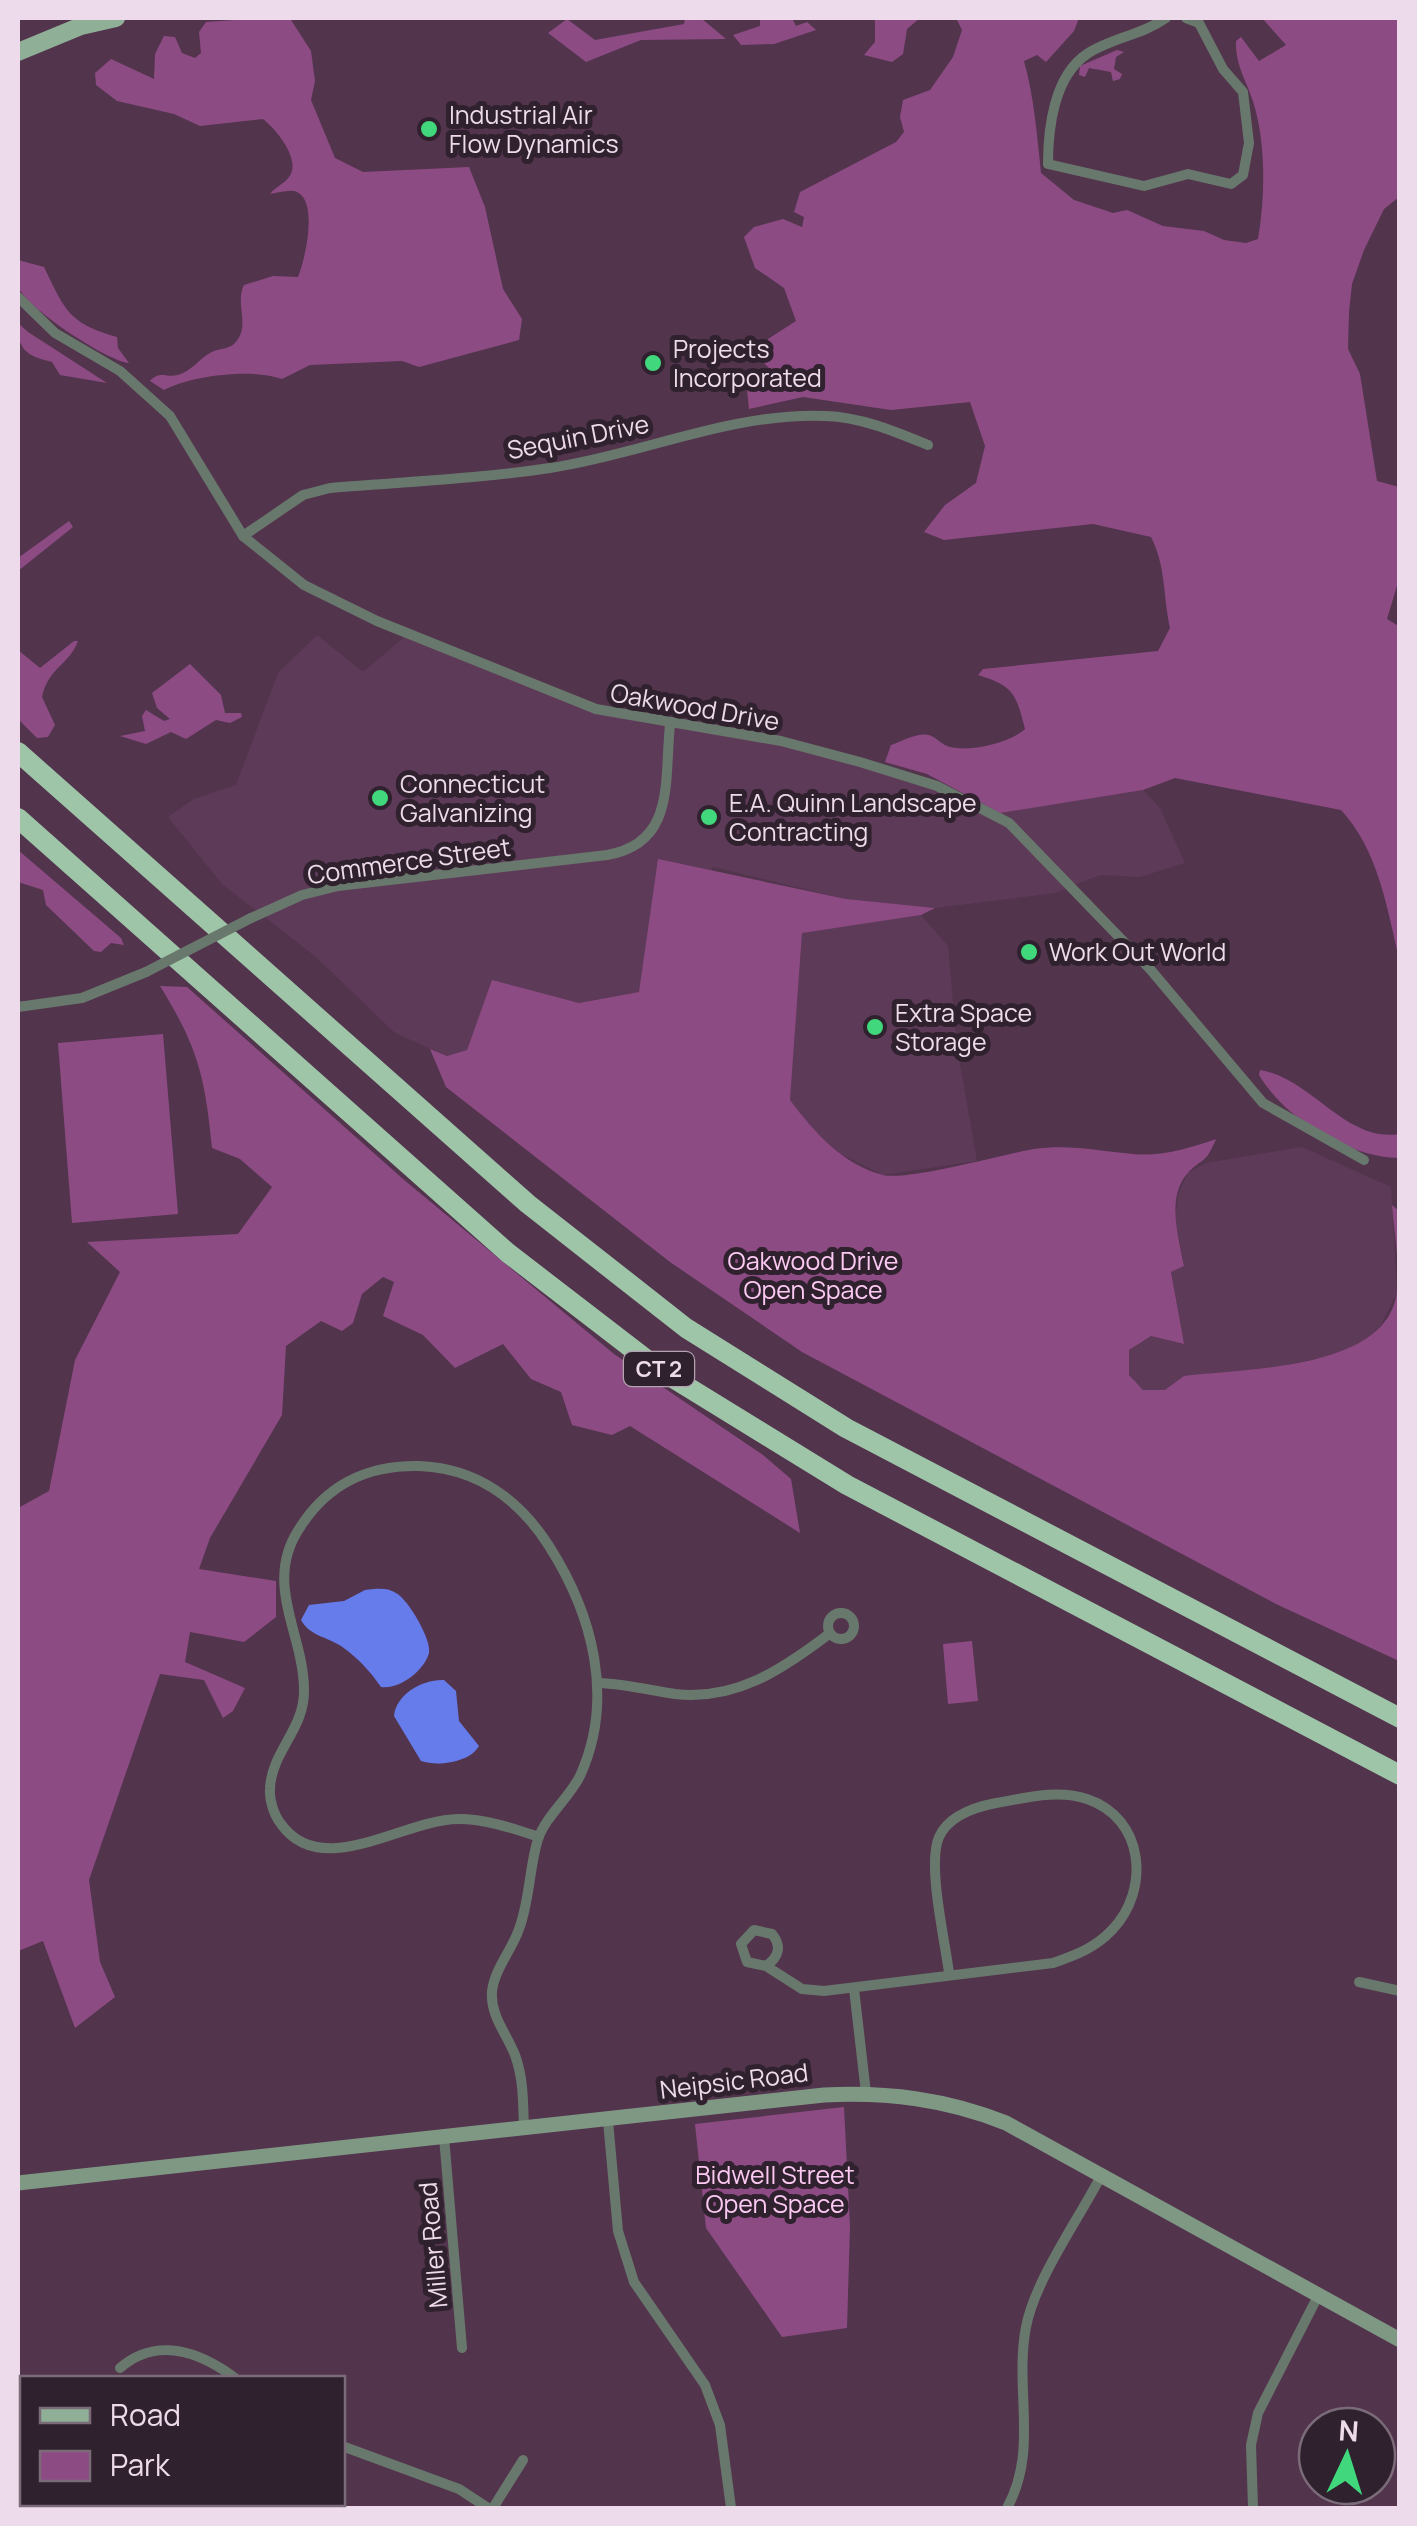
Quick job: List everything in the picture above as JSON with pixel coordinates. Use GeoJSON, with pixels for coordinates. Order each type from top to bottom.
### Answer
{"type":"FeatureCollection","features":[{"type":"Feature","properties":{"kind":"highway","name":"CT 2"},"geometry":{"type":"LineString","coordinates":[[18,752],[528,1204],[677,1322],[846,1428],[1400,1718]]}},
{"type":"Feature","properties":{"kind":"highway","name":"CT 2"},"geometry":{"type":"LineString","coordinates":[[18,818],[518,1261],[660,1370],[834,1478],[1400,1774]]}},
{"type":"Feature","properties":{"kind":"main road"},"geometry":{"type":"LineString","coordinates":[[18,52],[116,18]]}},
{"type":"Feature","properties":{"kind":"street"},"geometry":{"type":"LineString","coordinates":[[1166,18],[1085,55],[1065,79],[1052,119],[1048,164],[1144,186],[1188,174],[1231,184],[1243,176],[1250,144],[1243,92],[1223,69],[1199,24],[1186,18]]}},
{"type":"Feature","properties":{"kind":"street","name":"Oakwood Drive"},"geometry":{"type":"LineString","coordinates":[[18,297],[55,333],[120,371],[170,416],[243,536],[304,585],[377,621],[596,709],[781,742],[860,762],[937,786],[1010,823],[1150,969],[1263,1103],[1364,1160]]}},
{"type":"Feature","properties":{"kind":"street","name":"Sequin Drive"},"geometry":{"type":"LineString","coordinates":[[243,536],[302,495],[330,488],[551,468],[717,427],[776,418],[829,416],[886,428],[928,445]]}},
{"type":"Feature","properties":{"kind":"street","name":"Commerce Street"},"geometry":{"type":"LineString","coordinates":[[18,1007],[88,996],[146,972],[298,897],[344,885],[607,855],[638,846],[653,832],[660,816],[670,725]]}},
{"type":"Feature","properties":{"kind":"street"},"geometry":{"type":"LineString","coordinates":[[524,2130],[522,2084],[514,2053],[496,2019],[492,1994],[519,1930],[539,1836],[578,1780],[596,1734],[598,1683],[590,1636],[566,1573],[530,1516],[484,1480],[437,1466],[389,1465],[349,1478],[315,1503],[294,1536],[283,1570],[284,1602],[304,1679],[304,1707],[294,1737],[274,1764],[269,1790],[275,1816],[291,1838],[320,1850],[351,1846],[418,1824],[458,1819],[496,1822],[539,1836]]}},
{"type":"Feature","properties":{"kind":"street"},"geometry":{"type":"LineString","coordinates":[[598,1683],[707,1696],[748,1686],[790,1664],[829,1634]]}},
{"type":"Feature","properties":{"kind":"street"},"geometry":{"type":"LineString","coordinates":[[766,1966],[802,1989],[854,1989],[949,1973],[1053,1963],[1089,1950],[1115,1928],[1136,1884],[1138,1855],[1130,1832],[1110,1810],[1086,1798],[1042,1795],[978,1806],[957,1816],[940,1834],[935,1854],[949,1973]]}},
{"type":"Feature","properties":{"kind":"street"},"geometry":{"type":"LineString","coordinates":[[1359,1982],[1400,1991]]}},
{"type":"Feature","properties":{"kind":"street"},"geometry":{"type":"LineString","coordinates":[[854,1989],[866,2093]]}},
{"type":"Feature","properties":{"kind":"street","name":"Neipsic Road"},"geometry":{"type":"LineString","coordinates":[[18,2183],[866,2093],[932,2100],[982,2113],[1400,2340]]}},
{"type":"Feature","properties":{"kind":"street"},"geometry":{"type":"LineString","coordinates":[[608,2121],[618,2231],[634,2282],[705,2385],[720,2425],[731,2508]]}},
{"type":"Feature","properties":{"kind":"street","name":"Miller Road"},"geometry":{"type":"LineString","coordinates":[[444,2137],[462,2348]]}},
{"type":"Feature","properties":{"kind":"street"},"geometry":{"type":"LineString","coordinates":[[1007,2508],[1019,2487],[1026,2452],[1026,2324],[1102,2176]]}},
{"type":"Feature","properties":{"kind":"street"},"geometry":{"type":"LineString","coordinates":[[1253,2508],[1252,2445],[1258,2413],[1318,2296]]}},
{"type":"Feature","properties":{"kind":"street"},"geometry":{"type":"LineString","coordinates":[[120,2368],[135,2355],[160,2349],[186,2351],[232,2376]]}},
{"type":"Feature","properties":{"kind":"street"},"geometry":{"type":"LineString","coordinates":[[345,2447],[459,2488],[490,2508],[524,2460]]}},
{"type":"Feature","properties":{"kind":"shaded area"},"geometry":{"type":"Polygon","coordinates":[[[408,634],[596,709],[781,741],[937,786],[992,814],[1143,790],[1160,808],[1185,863],[1140,877],[1100,875],[1055,893],[935,908],[846,899],[713,867],[639,992],[579,1003],[492,981],[467,1050],[447,1056],[395,1033],[316,957],[222,884],[168,817],[194,799],[236,785],[278,673],[317,635],[363,672],[408,634]]]}},
{"type":"Feature","properties":{"kind":"shaded area","name":"Extra Space Storage"},"geometry":{"type":"Polygon","coordinates":[[[921,915],[948,946],[957,1047],[977,1161],[883,1175],[841,1154],[815,1134],[790,1100],[802,932],[921,915]]]}},
{"type":"Feature","properties":{"kind":"shaded area"},"geometry":{"type":"Polygon","coordinates":[[[1302,1147],[1391,1187],[1397,1292],[1381,1325],[1365,1341],[1335,1355],[1155,1392],[1143,1390],[1129,1375],[1129,1350],[1151,1336],[1183,1344],[1171,1271],[1184,1266],[1175,1220],[1179,1191],[1188,1173],[1206,1163],[1302,1147]]]}},
{"type":"Feature","properties":{"kind":"green space"},"geometry":{"type":"Polygon","coordinates":[[[685,18],[701,18],[726,39],[641,40],[586,62],[548,33],[567,19],[595,40],[684,24],[685,18]]]}},
{"type":"Feature","properties":{"kind":"green space"},"geometry":{"type":"Polygon","coordinates":[[[760,18],[792,18],[796,26],[807,22],[816,30],[774,44],[741,45],[733,35],[760,26],[760,18]]]}},
{"type":"Feature","properties":{"kind":"green space"},"geometry":{"type":"Polygon","coordinates":[[[875,18],[920,18],[907,29],[903,54],[892,62],[864,55],[875,42],[875,18]]]}},
{"type":"Feature","properties":{"kind":"green space"},"geometry":{"type":"Polygon","coordinates":[[[956,18],[1079,18],[1074,31],[1046,62],[1037,55],[1024,61],[1041,173],[1074,200],[1113,213],[1127,210],[1163,226],[1204,231],[1224,240],[1246,243],[1258,239],[1263,157],[1259,124],[1240,67],[1236,41],[1241,37],[1259,61],[1286,45],[1262,18],[1399,18],[1399,197],[1384,209],[1352,284],[1348,349],[1360,374],[1377,481],[1399,487],[1399,579],[1387,619],[1400,627],[1399,959],[1372,861],[1341,810],[1175,778],[1143,790],[1000,813],[927,774],[885,762],[891,745],[915,736],[925,734],[947,746],[968,748],[1000,742],[1025,729],[1012,693],[978,675],[983,669],[1158,651],[1170,628],[1162,570],[1151,537],[1093,524],[944,540],[924,532],[945,505],[976,483],[985,446],[970,402],[891,410],[803,397],[749,409],[746,380],[775,374],[762,361],[768,339],[796,321],[784,288],[755,268],[744,237],[754,227],[783,219],[802,227],[804,217],[794,212],[800,192],[896,142],[904,132],[900,117],[903,100],[930,90],[953,57],[962,30],[956,18]]]}},
{"type":"Feature","properties":{"kind":"green space"},"geometry":{"type":"Polygon","coordinates":[[[291,20],[311,51],[315,81],[311,100],[335,158],[363,172],[469,167],[485,207],[503,289],[522,319],[519,340],[419,367],[402,361],[310,365],[282,379],[255,374],[223,375],[190,380],[164,390],[150,381],[160,375],[183,373],[210,353],[235,343],[241,333],[244,285],[273,276],[298,277],[309,216],[302,196],[294,191],[270,194],[289,177],[292,162],[280,137],[263,119],[200,126],[174,114],[117,101],[96,85],[95,73],[111,59],[154,79],[155,54],[164,36],[175,37],[182,53],[195,58],[201,53],[199,32],[206,22],[291,20]]]}},
{"type":"Feature","properties":{"kind":"green space"},"geometry":{"type":"Polygon","coordinates":[[[1117,50],[1124,52],[1116,57],[1114,69],[1122,74],[1120,79],[1113,81],[1111,72],[1089,68],[1085,77],[1079,75],[1080,66],[1117,50]]]}},
{"type":"Feature","properties":{"kind":"green space"},"geometry":{"type":"Polygon","coordinates":[[[18,260],[44,267],[70,313],[88,326],[117,337],[118,348],[129,363],[88,345],[38,310],[18,287],[18,260]]]}},
{"type":"Feature","properties":{"kind":"green space"},"geometry":{"type":"Polygon","coordinates":[[[18,323],[107,383],[60,375],[52,362],[25,350],[19,340],[18,323]]]}},
{"type":"Feature","properties":{"kind":"green space"},"geometry":{"type":"Polygon","coordinates":[[[69,521],[73,527],[18,571],[18,558],[69,521]]]}},
{"type":"Feature","properties":{"kind":"green space"},"geometry":{"type":"Polygon","coordinates":[[[78,641],[49,679],[42,697],[55,725],[48,737],[37,738],[18,719],[18,650],[40,668],[78,641]]]}},
{"type":"Feature","properties":{"kind":"green space"},"geometry":{"type":"Polygon","coordinates":[[[190,664],[221,695],[225,713],[241,713],[242,717],[230,723],[216,720],[186,739],[171,732],[146,744],[120,736],[145,731],[142,716],[146,710],[164,721],[170,719],[157,708],[152,693],[190,664]]]}},
{"type":"Feature","properties":{"kind":"green space"},"geometry":{"type":"Polygon","coordinates":[[[18,850],[121,938],[124,945],[111,943],[101,952],[94,951],[46,905],[43,890],[18,882],[18,850]]]}},
{"type":"Feature","properties":{"kind":"green space","name":"Oakwood Drive Open Space"},"geometry":{"type":"Polygon","coordinates":[[[658,859],[846,899],[935,908],[921,915],[802,933],[790,1100],[819,1135],[868,1170],[895,1176],[1047,1148],[1154,1154],[1216,1139],[1206,1157],[1187,1174],[1177,1195],[1176,1219],[1184,1266],[1171,1272],[1184,1344],[1151,1336],[1129,1350],[1129,1375],[1143,1390],[1165,1390],[1184,1376],[1310,1360],[1342,1351],[1369,1336],[1388,1317],[1397,1290],[1392,1205],[1399,1211],[1399,1661],[1276,1604],[802,1352],[670,1262],[446,1087],[430,1049],[447,1056],[467,1050],[492,980],[579,1003],[639,992],[658,859]]]}},
{"type":"Feature","properties":{"kind":"green space"},"geometry":{"type":"Polygon","coordinates":[[[160,986],[187,987],[403,1179],[614,1354],[763,1455],[791,1479],[800,1533],[630,1426],[612,1435],[572,1425],[561,1392],[531,1379],[503,1344],[455,1368],[423,1335],[383,1316],[394,1282],[383,1277],[362,1294],[353,1323],[342,1331],[321,1321],[286,1346],[282,1415],[210,1538],[199,1569],[276,1581],[276,1617],[244,1642],[190,1632],[185,1662],[245,1688],[233,1711],[223,1718],[204,1680],[160,1674],[89,1880],[100,1962],[115,1997],[75,2028],[43,1941],[18,1951],[18,1508],[49,1491],[75,1360],[120,1272],[87,1242],[238,1234],[272,1187],[240,1159],[212,1148],[198,1063],[160,986]]]}},
{"type":"Feature","properties":{"kind":"green space"},"geometry":{"type":"Polygon","coordinates":[[[163,1034],[178,1214],[72,1223],[58,1043],[163,1034]]]}},
{"type":"Feature","properties":{"kind":"green space"},"geometry":{"type":"Polygon","coordinates":[[[1260,1070],[1296,1085],[1362,1129],[1399,1134],[1399,1158],[1360,1151],[1320,1133],[1270,1091],[1259,1075],[1260,1070]]]}},
{"type":"Feature","properties":{"kind":"green space"},"geometry":{"type":"Polygon","coordinates":[[[972,1641],[978,1701],[948,1704],[943,1644],[972,1641]]]}},
{"type":"Feature","properties":{"kind":"green space","name":"Bidwell Street Open Space"},"geometry":{"type":"Polygon","coordinates":[[[844,2107],[850,2226],[847,2328],[782,2337],[706,2228],[695,2124],[844,2107]]]}},
{"type":"Feature","properties":{"kind":"water"},"geometry":{"type":"Polygon","coordinates":[[[365,1590],[389,1590],[401,1597],[418,1620],[429,1647],[422,1666],[410,1678],[388,1687],[381,1687],[353,1655],[313,1633],[301,1620],[309,1605],[344,1601],[365,1590]]]}},
{"type":"Feature","properties":{"kind":"water"},"geometry":{"type":"Polygon","coordinates":[[[444,1680],[456,1691],[459,1721],[479,1746],[461,1759],[428,1763],[421,1761],[394,1716],[400,1701],[412,1689],[444,1680]]]}},
{"type":"Feature","properties":{"kind":"place","name":"Industrial Air Flow Dynamics"},"geometry":{"type":"Point","coordinates":[429,129]}},
{"type":"Feature","properties":{"kind":"place","name":"Projects Incorporated"},"geometry":{"type":"Point","coordinates":[653,363]}},
{"type":"Feature","properties":{"kind":"place","name":"Connecticut Galvanizing"},"geometry":{"type":"Point","coordinates":[380,798]}},
{"type":"Feature","properties":{"kind":"place","name":"E.A. Quinn Landscape Contracting"},"geometry":{"type":"Point","coordinates":[709,817]}},
{"type":"Feature","properties":{"kind":"place","name":"Work Out World"},"geometry":{"type":"Point","coordinates":[1029,952]}},
{"type":"Feature","properties":{"kind":"place","name":"Extra Space Storage"},"geometry":{"type":"Point","coordinates":[875,1027]}}]}
